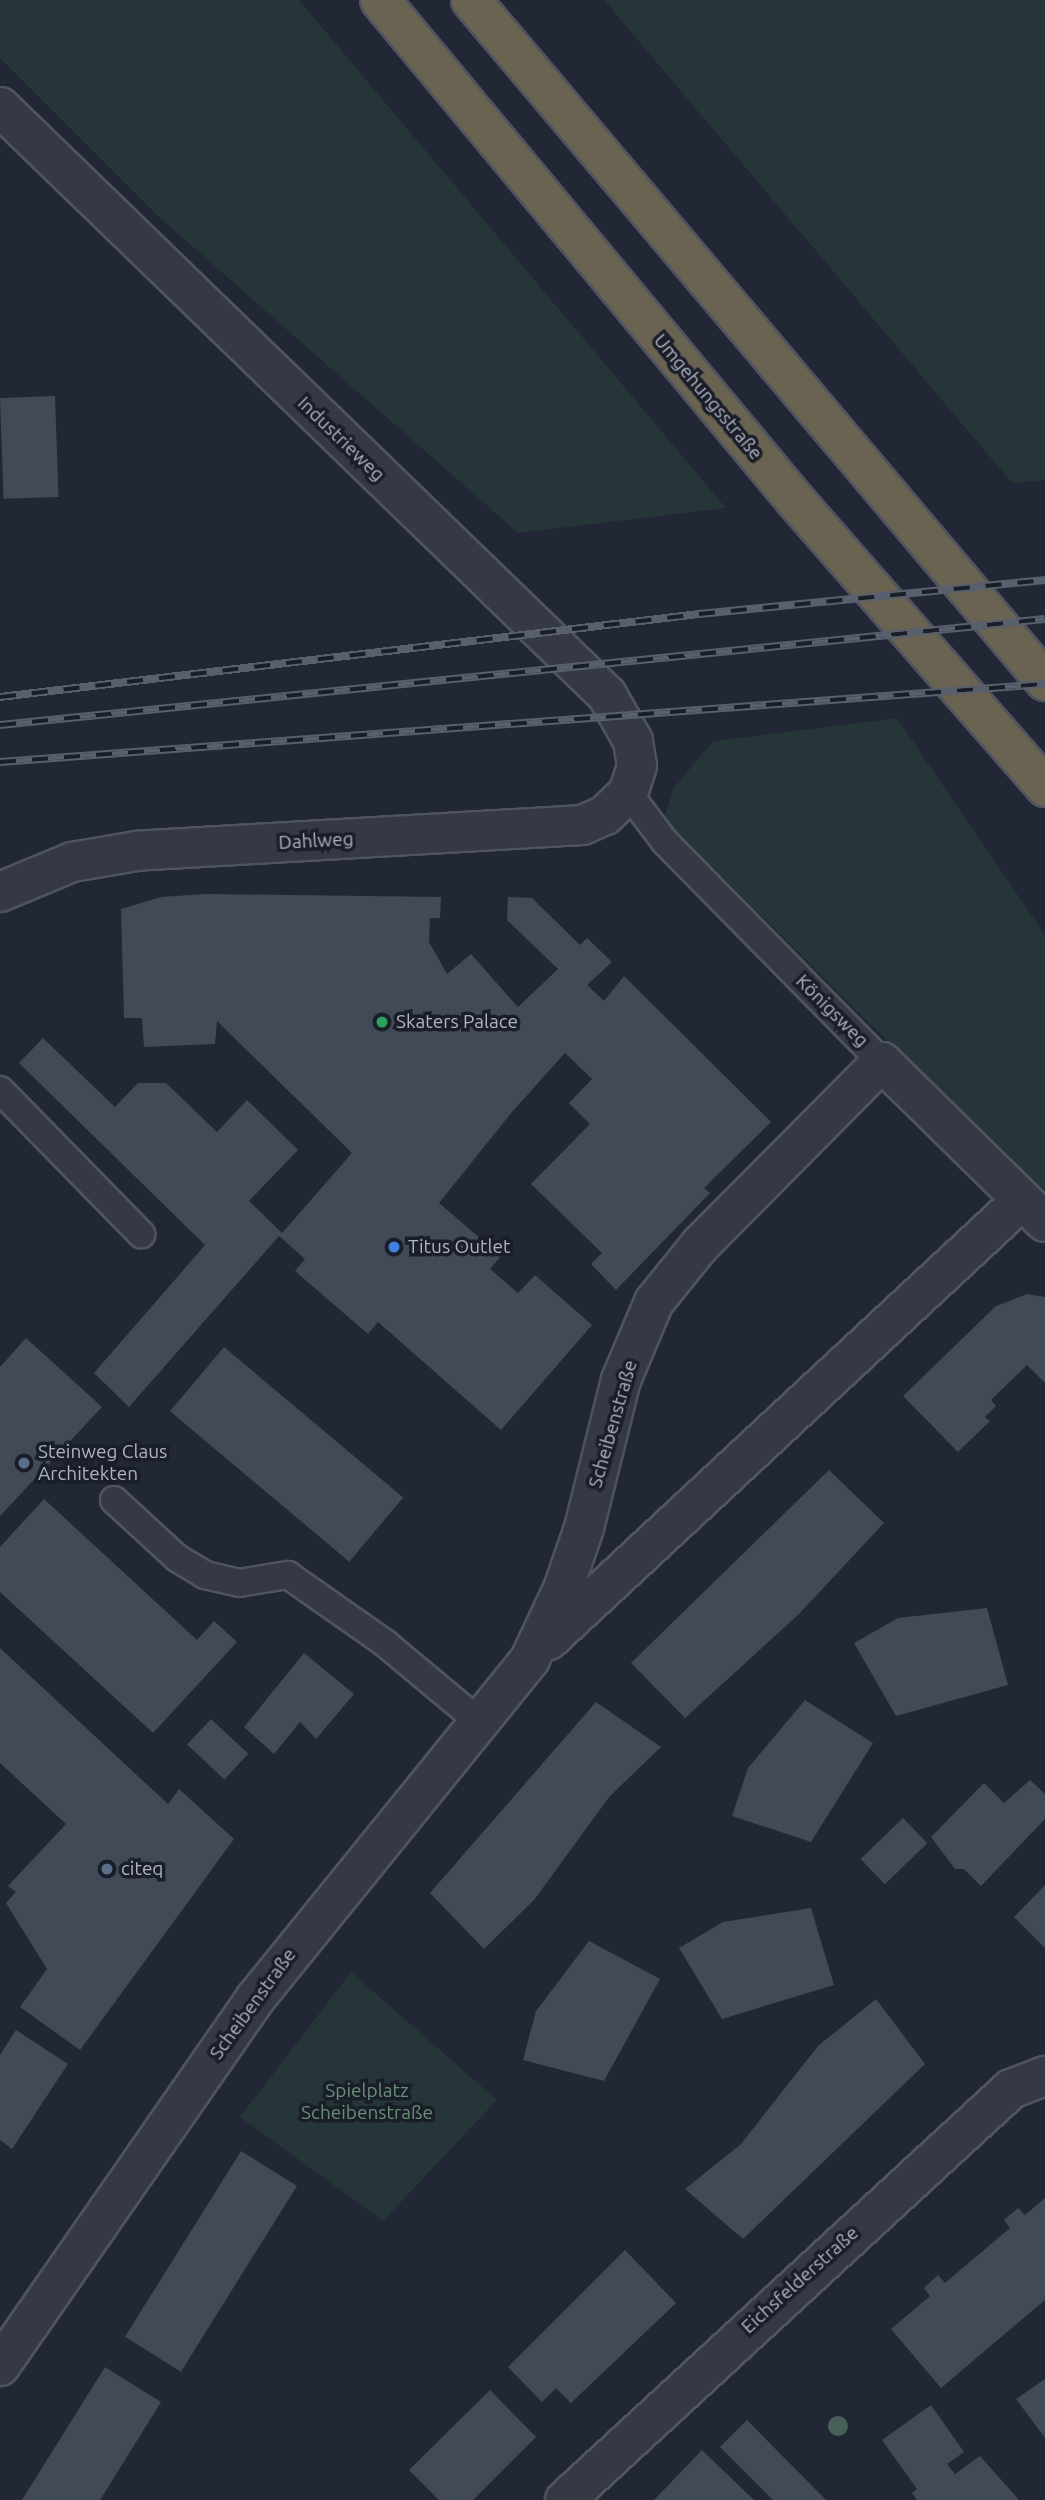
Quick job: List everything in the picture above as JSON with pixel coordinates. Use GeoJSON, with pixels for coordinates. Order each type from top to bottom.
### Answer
{"type":"FeatureCollection","features":[{"type":"Feature","properties":{"kind":"highway","name":"Umgehungsstraße"},"geometry":{"type":"LineString","coordinates":[[380,0],[778,479],[1045,787]]}},
{"type":"Feature","properties":{"kind":"highway"},"geometry":{"type":"LineString","coordinates":[[471,0],[1045,681]]}},
{"type":"Feature","properties":{"kind":"highway"},"geometry":{"type":"LineString","coordinates":[[989,721],[1045,817]]}},
{"type":"Feature","properties":{"kind":"street","name":"Industrieweg"},"geometry":{"type":"LineString","coordinates":[[0,107],[607,695],[633,741],[637,766],[628,793]]}},
{"type":"Feature","properties":{"kind":"street","name":"Dahlweg"},"geometry":{"type":"LineString","coordinates":[[0,892],[72,862],[137,851],[583,825],[605,815],[628,793]]}},
{"type":"Feature","properties":{"kind":"street","name":"Königsweg"},"geometry":{"type":"LineString","coordinates":[[882,1062],[1034,1211]]}},
{"type":"Feature","properties":{"kind":"street","name":"Scheibenstraße"},"geometry":{"type":"LineString","coordinates":[[530,1659],[563,1589],[599,1475],[621,1380],[654,1302],[701,1245],[882,1062]]}},
{"type":"Feature","properties":{"kind":"street","name":"Scheibenstraße"},"geometry":{"type":"LineString","coordinates":[[0,2366],[255,1999],[530,1659],[1034,1211]]}},
{"type":"Feature","properties":{"kind":"street","name":"Eichsfelderstraße"},"geometry":{"type":"LineString","coordinates":[[565,2500],[1010,2090],[1039,2074],[1045,2076]]}},
{"type":"Feature","properties":{"kind":"lane","name":"Königsweg"},"geometry":{"type":"LineString","coordinates":[[628,793],[665,842],[882,1062]]}},
{"type":"Feature","properties":{"kind":"lane"},"geometry":{"type":"LineString","coordinates":[[0,1090],[141,1234]]}},
{"type":"Feature","properties":{"kind":"lane"},"geometry":{"type":"LineString","coordinates":[[114,1500],[177,1558],[205,1575],[239,1583],[288,1575],[386,1644],[478,1721]]}},
{"type":"Feature","properties":{"kind":"green space"},"geometry":{"type":"Polygon","coordinates":[[[0,0],[299,0],[726,508],[518,533],[160,218],[0,58],[0,0]]]}},
{"type":"Feature","properties":{"kind":"green space"},"geometry":{"type":"Polygon","coordinates":[[[604,0],[1045,0],[1045,480],[1012,483],[604,0]]]}},
{"type":"Feature","properties":{"kind":"green space"},"geometry":{"type":"Polygon","coordinates":[[[897,718],[1045,935],[1045,1198],[669,824],[665,815],[673,789],[713,741],[897,718]]]}},
{"type":"Feature","properties":{"kind":"green space","name":"Spielplatz Scheibenstraße"},"geometry":{"type":"Polygon","coordinates":[[[351,1972],[497,2100],[383,2221],[240,2117],[351,1972]]]}},
{"type":"Feature","properties":{"kind":"building"},"geometry":{"type":"Polygon","coordinates":[[[55,396],[59,497],[4,499],[0,398],[55,396]]]}},
{"type":"Feature","properties":{"kind":"building"},"geometry":{"type":"Polygon","coordinates":[[[206,894],[441,897],[440,918],[430,918],[429,942],[447,974],[471,954],[518,1007],[558,969],[507,920],[508,897],[532,898],[580,945],[587,938],[612,962],[587,985],[604,1001],[624,976],[771,1122],[704,1188],[710,1193],[616,1290],[591,1264],[602,1253],[531,1184],[590,1124],[569,1103],[592,1079],[565,1053],[512,1112],[439,1203],[501,1256],[490,1269],[518,1293],[535,1275],[592,1325],[501,1430],[378,1322],[368,1334],[295,1271],[305,1259],[279,1236],[129,1407],[94,1373],[205,1245],[19,1063],[43,1038],[115,1107],[138,1083],[166,1083],[217,1132],[247,1100],[298,1150],[249,1201],[282,1233],[352,1153],[217,1021],[215,1044],[144,1047],[142,1018],[124,1018],[121,909],[161,897],[206,894]]]}},
{"type":"Feature","properties":{"kind":"building"},"geometry":{"type":"Polygon","coordinates":[[[1027,1294],[1045,1297],[1045,1383],[1027,1365],[991,1400],[996,1406],[985,1417],[990,1421],[958,1452],[903,1396],[996,1306],[1027,1294]]]}},
{"type":"Feature","properties":{"kind":"building","name":"Steinweg Claus Architekten"},"geometry":{"type":"Polygon","coordinates":[[[26,1338],[102,1407],[0,1516],[0,1367],[26,1338]]]}},
{"type":"Feature","properties":{"kind":"building"},"geometry":{"type":"Polygon","coordinates":[[[224,1347],[403,1497],[349,1562],[170,1411],[224,1347]]]}},
{"type":"Feature","properties":{"kind":"building"},"geometry":{"type":"Polygon","coordinates":[[[829,1470],[884,1523],[799,1614],[685,1718],[631,1663],[829,1470]]]}},
{"type":"Feature","properties":{"kind":"building"},"geometry":{"type":"Polygon","coordinates":[[[44,1499],[197,1640],[214,1621],[237,1642],[153,1733],[0,1592],[0,1547],[44,1499]]]}},
{"type":"Feature","properties":{"kind":"building"},"geometry":{"type":"Polygon","coordinates":[[[987,1608],[1008,1685],[896,1716],[854,1643],[898,1618],[987,1608]]]}},
{"type":"Feature","properties":{"kind":"building"},"geometry":{"type":"Polygon","coordinates":[[[0,1648],[168,1804],[179,1789],[234,1839],[80,2050],[20,2007],[47,1969],[6,1903],[16,1892],[8,1886],[66,1824],[0,1763],[0,1648]]]}},
{"type":"Feature","properties":{"kind":"building"},"geometry":{"type":"Polygon","coordinates":[[[304,1653],[354,1694],[316,1739],[300,1722],[274,1754],[244,1727],[304,1653]]]}},
{"type":"Feature","properties":{"kind":"building"},"geometry":{"type":"Polygon","coordinates":[[[805,1700],[873,1743],[811,1842],[732,1816],[748,1768],[805,1700]]]}},
{"type":"Feature","properties":{"kind":"building"},"geometry":{"type":"Polygon","coordinates":[[[596,1702],[661,1747],[610,1796],[534,1900],[484,1949],[430,1893],[596,1702]]]}},
{"type":"Feature","properties":{"kind":"building"},"geometry":{"type":"Polygon","coordinates":[[[211,1719],[248,1754],[224,1779],[187,1745],[211,1719]]]}},
{"type":"Feature","properties":{"kind":"building"},"geometry":{"type":"Polygon","coordinates":[[[1030,1780],[1045,1794],[1045,1819],[981,1886],[964,1869],[955,1869],[931,1837],[984,1783],[1004,1803],[1030,1780]]]}},
{"type":"Feature","properties":{"kind":"building"},"geometry":{"type":"Polygon","coordinates":[[[903,1818],[927,1843],[885,1884],[861,1859],[903,1818]]]}},
{"type":"Feature","properties":{"kind":"building"},"geometry":{"type":"Polygon","coordinates":[[[1045,1885],[1045,1948],[1014,1917],[1045,1885]]]}},
{"type":"Feature","properties":{"kind":"building"},"geometry":{"type":"Polygon","coordinates":[[[811,1908],[834,1985],[722,2019],[679,1948],[723,1922],[811,1908]]]}},
{"type":"Feature","properties":{"kind":"building"},"geometry":{"type":"Polygon","coordinates":[[[589,1941],[660,1979],[604,2081],[523,2060],[536,2011],[589,1941]]]}},
{"type":"Feature","properties":{"kind":"building"},"geometry":{"type":"Polygon","coordinates":[[[876,1999],[925,2064],[743,2239],[685,2189],[741,2144],[818,2046],[876,1999]]]}},
{"type":"Feature","properties":{"kind":"building"},"geometry":{"type":"Polygon","coordinates":[[[16,2030],[68,2064],[12,2149],[0,2140],[0,2055],[16,2030]]]}},
{"type":"Feature","properties":{"kind":"building"},"geometry":{"type":"Polygon","coordinates":[[[241,2151],[297,2186],[181,2372],[125,2337],[241,2151]]]}},
{"type":"Feature","properties":{"kind":"building"},"geometry":{"type":"Polygon","coordinates":[[[1045,2198],[1045,2300],[941,2388],[891,2329],[930,2296],[924,2288],[938,2275],[945,2283],[1010,2228],[1004,2220],[1018,2208],[1025,2215],[1045,2198]]]}},
{"type":"Feature","properties":{"kind":"building"},"geometry":{"type":"Polygon","coordinates":[[[625,2250],[676,2303],[571,2403],[556,2388],[542,2402],[508,2367],[625,2250]]]}},
{"type":"Feature","properties":{"kind":"building"},"geometry":{"type":"Polygon","coordinates":[[[105,2367],[161,2402],[100,2500],[22,2500],[105,2367]]]}},
{"type":"Feature","properties":{"kind":"building"},"geometry":{"type":"Polygon","coordinates":[[[1045,2379],[1045,2438],[1016,2399],[1045,2379]]]}},
{"type":"Feature","properties":{"kind":"building"},"geometry":{"type":"Polygon","coordinates":[[[490,2390],[536,2437],[473,2500],[439,2500],[409,2470],[490,2390]]]}},
{"type":"Feature","properties":{"kind":"building"},"geometry":{"type":"Polygon","coordinates":[[[931,2405],[964,2452],[947,2464],[955,2474],[980,2456],[1019,2500],[917,2500],[912,2493],[917,2489],[882,2440],[931,2405]]]}},
{"type":"Feature","properties":{"kind":"building"},"geometry":{"type":"Polygon","coordinates":[[[747,2420],[826,2500],[773,2500],[720,2447],[747,2420]]]}},
{"type":"Feature","properties":{"kind":"building"},"geometry":{"type":"Polygon","coordinates":[[[702,2450],[754,2500],[654,2500],[702,2450]]]}},
{"type":"Feature","properties":{"kind":"railway"},"geometry":{"type":"LineString","coordinates":[[0,697],[699,614],[1045,580]]}},
{"type":"Feature","properties":{"kind":"railway"},"geometry":{"type":"LineString","coordinates":[[0,725],[1045,619]]}},
{"type":"Feature","properties":{"kind":"railway"},"geometry":{"type":"LineString","coordinates":[[0,762],[1045,684]]}},
{"type":"Feature","properties":{"kind":"place","name":"Skaters Palace"},"geometry":{"type":"Point","coordinates":[382,1022]}},
{"type":"Feature","properties":{"kind":"place","name":"Titus Outlet"},"geometry":{"type":"Point","coordinates":[394,1247]}},
{"type":"Feature","properties":{"kind":"place","name":"Steinweg Claus Architekten"},"geometry":{"type":"Point","coordinates":[24,1463]}},
{"type":"Feature","properties":{"kind":"place","name":"citeq"},"geometry":{"type":"Point","coordinates":[107,1869]}}]}
